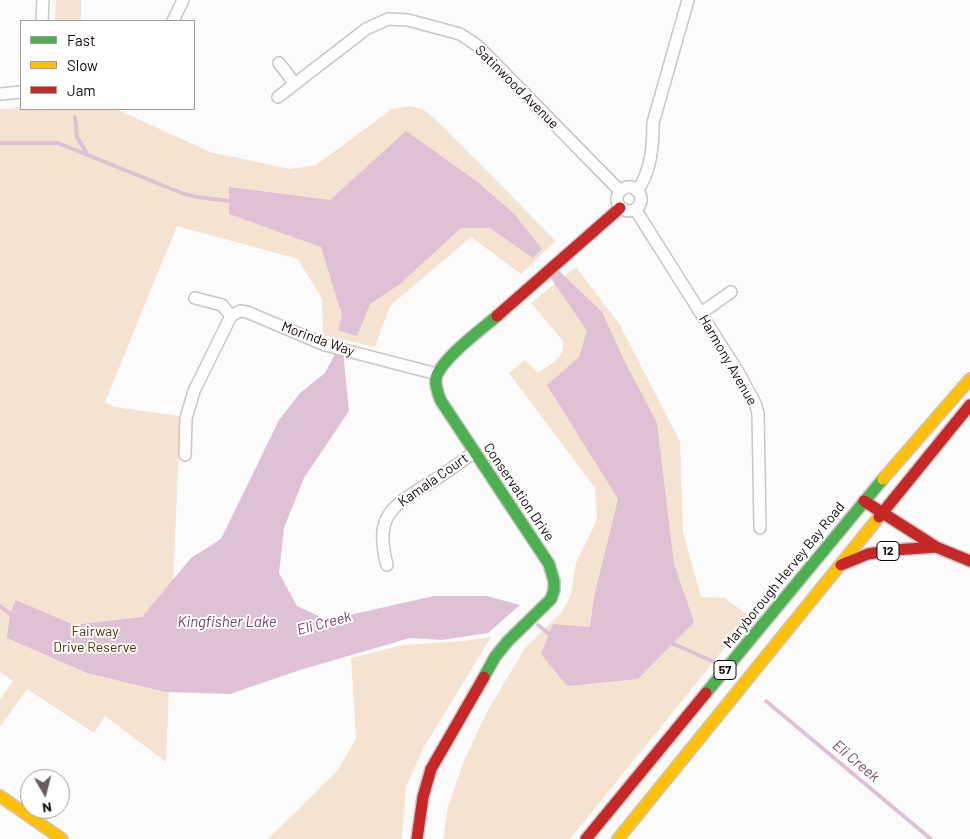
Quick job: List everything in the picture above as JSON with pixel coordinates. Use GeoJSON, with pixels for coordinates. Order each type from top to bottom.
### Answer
{"type":"FeatureCollection","features":[{"type":"Feature","properties":{"kind":"main road"},"geometry":{"type":"LineString","coordinates":[[437,374],[448,359],[620,208]]}},
{"type":"Feature","properties":{"kind":"main road","name":"Conservation Drive"},"geometry":{"type":"LineString","coordinates":[[417,839],[423,797],[431,769],[495,657],[508,640],[543,608],[554,594],[554,579],[549,564],[441,401],[436,390],[437,374]]}},
{"type":"Feature","properties":{"kind":"main road","name":"Maryborough Hervey Bay Road"},"geometry":{"type":"LineString","coordinates":[[586,839],[864,501],[970,379]]}},
{"type":"Feature","properties":{"kind":"main road","name":"57"},"geometry":{"type":"LineString","coordinates":[[618,839],[970,405]]}},
{"type":"Feature","properties":{"kind":"main road","name":"12"},"geometry":{"type":"LineString","coordinates":[[864,501],[936,547],[970,561]]}},
{"type":"Feature","properties":{"kind":"main road","name":"12"},"geometry":{"type":"LineString","coordinates":[[841,565],[868,554],[936,547]]}},
{"type":"Feature","properties":{"kind":"main road"},"geometry":{"type":"LineString","coordinates":[[0,796],[62,839]]}},
{"type":"Feature","properties":{"kind":"street"},"geometry":{"type":"LineString","coordinates":[[42,20],[43,0]]}},
{"type":"Feature","properties":{"kind":"street"},"geometry":{"type":"LineString","coordinates":[[174,20],[183,0]]}},
{"type":"Feature","properties":{"kind":"street"},"geometry":{"type":"LineString","coordinates":[[637,191],[647,174],[653,137],[653,123],[688,0]]}},
{"type":"Feature","properties":{"kind":"street","name":"Satinwood Avenue"},"geometry":{"type":"LineString","coordinates":[[278,97],[366,29],[388,19],[408,20],[460,34],[478,46],[620,191]]}},
{"type":"Feature","properties":{"kind":"street"},"geometry":{"type":"LineString","coordinates":[[279,63],[295,84]]}},
{"type":"Feature","properties":{"kind":"street"},"geometry":{"type":"LineString","coordinates":[[0,94],[20,92]]}},
{"type":"Feature","properties":{"kind":"street"},"geometry":{"type":"LineString","coordinates":[[628,187],[637,191],[641,201],[635,209],[628,211],[620,208],[616,198],[620,191],[628,187]]}},
{"type":"Feature","properties":{"kind":"street","name":"Harmony Avenue"},"geometry":{"type":"LineString","coordinates":[[635,209],[755,403],[758,414],[760,528]]}},
{"type":"Feature","properties":{"kind":"street"},"geometry":{"type":"LineString","coordinates":[[701,313],[731,292]]}},
{"type":"Feature","properties":{"kind":"street"},"geometry":{"type":"LineString","coordinates":[[185,454],[186,418],[194,391],[231,316],[222,305],[195,298]]}},
{"type":"Feature","properties":{"kind":"street","name":"Morinda Way"},"geometry":{"type":"LineString","coordinates":[[231,316],[240,312],[247,312],[325,345],[437,374]]}},
{"type":"Feature","properties":{"kind":"street","name":"Kamala Court"},"geometry":{"type":"LineString","coordinates":[[387,564],[383,550],[382,529],[386,518],[394,506],[474,452]]}},
{"type":"Feature","properties":{"kind":"green space"},"geometry":{"type":"Polygon","coordinates":[[[56,0],[81,0],[81,20],[55,20],[56,0]]]}},
{"type":"Feature","properties":{"kind":"green space","name":"Fairway Drive Reserve"},"geometry":{"type":"Polygon","coordinates":[[[20,106],[20,110],[118,110],[210,152],[290,169],[316,165],[392,109],[411,106],[424,110],[437,121],[556,241],[521,274],[471,237],[390,306],[375,347],[323,335],[322,299],[298,259],[177,226],[105,402],[115,407],[180,416],[166,762],[105,716],[94,733],[27,689],[0,727],[0,700],[13,681],[0,672],[0,109],[20,106]]]}},
{"type":"Feature","properties":{"kind":"green space"},"geometry":{"type":"Polygon","coordinates":[[[576,267],[620,325],[680,442],[683,532],[701,597],[725,598],[750,617],[570,839],[443,839],[448,807],[463,763],[487,712],[525,648],[562,612],[571,594],[576,563],[597,520],[595,488],[509,373],[525,360],[538,373],[560,356],[563,341],[531,303],[576,267]]]}},
{"type":"Feature","properties":{"kind":"green space"},"geometry":{"type":"Polygon","coordinates":[[[491,637],[423,749],[406,787],[402,839],[268,839],[337,771],[356,739],[351,658],[403,645],[491,637]]]}},
{"type":"Feature","properties":{"kind":"water"},"geometry":{"type":"Polygon","coordinates":[[[406,131],[479,183],[515,215],[542,249],[533,258],[490,228],[461,228],[400,284],[370,304],[357,336],[338,330],[342,315],[321,247],[229,214],[229,187],[330,200],[406,131]]]}},
{"type":"Feature","properties":{"kind":"water"},"geometry":{"type":"Polygon","coordinates":[[[558,270],[602,312],[625,362],[657,423],[674,564],[694,622],[638,679],[567,686],[541,654],[553,624],[590,627],[594,597],[618,499],[547,385],[579,357],[587,331],[550,277],[558,270]]]}},
{"type":"Feature","properties":{"kind":"water","name":"Kingfisher Lake"},"geometry":{"type":"Polygon","coordinates":[[[337,350],[343,351],[349,411],[304,478],[284,528],[279,573],[297,606],[327,620],[434,596],[487,596],[520,605],[488,633],[442,640],[410,638],[300,670],[230,694],[166,692],[87,673],[7,638],[10,614],[16,600],[74,625],[142,617],[191,558],[221,539],[279,420],[300,393],[325,373],[337,350]]]}},
{"type":"Feature","properties":{"kind":"waterway"},"geometry":{"type":"LineString","coordinates":[[75,117],[77,137],[87,154]]}},
{"type":"Feature","properties":{"kind":"waterway"},"geometry":{"type":"LineString","coordinates":[[0,143],[58,143],[184,194],[229,201]]}},
{"type":"Feature","properties":{"kind":"waterway","name":"Eli Creek"},"geometry":{"type":"LineString","coordinates":[[0,606],[14,617]]}},
{"type":"Feature","properties":{"kind":"waterway","name":"Eli Creek"},"geometry":{"type":"LineString","coordinates":[[538,625],[553,637]]}},
{"type":"Feature","properties":{"kind":"waterway","name":"Eli Creek"},"geometry":{"type":"LineString","coordinates":[[669,642],[719,664]]}},
{"type":"Feature","properties":{"kind":"waterway","name":"Eli Creek"},"geometry":{"type":"LineString","coordinates":[[766,701],[931,839]]}},
{"type":"Feature","properties":{"kind":"traffic: fast"},"geometry":{"type":"LineString","coordinates":[[484,677],[495,657],[508,641],[551,599],[554,590],[554,581],[549,564],[441,401],[436,387],[436,378],[439,370],[454,353],[497,316]]}},
{"type":"Feature","properties":{"kind":"traffic: fast"},"geometry":{"type":"LineString","coordinates":[[706,693],[883,479]]}},
{"type":"Feature","properties":{"kind":"traffic: slow"},"geometry":{"type":"LineString","coordinates":[[883,479],[970,379]]}},
{"type":"Feature","properties":{"kind":"traffic: slow"},"geometry":{"type":"LineString","coordinates":[[618,839],[879,517]]}},
{"type":"Feature","properties":{"kind":"traffic: slow"},"geometry":{"type":"LineString","coordinates":[[0,796],[62,839]]}},
{"type":"Feature","properties":{"kind":"traffic: jam"},"geometry":{"type":"LineString","coordinates":[[497,316],[620,208]]}},
{"type":"Feature","properties":{"kind":"traffic: jam"},"geometry":{"type":"LineString","coordinates":[[879,517],[970,405]]}},
{"type":"Feature","properties":{"kind":"traffic: jam"},"geometry":{"type":"LineString","coordinates":[[864,501],[936,547],[970,561]]}},
{"type":"Feature","properties":{"kind":"traffic: jam"},"geometry":{"type":"LineString","coordinates":[[841,565],[868,554],[936,547]]}},
{"type":"Feature","properties":{"kind":"traffic: jam"},"geometry":{"type":"LineString","coordinates":[[417,839],[423,797],[431,769],[484,677]]}},
{"type":"Feature","properties":{"kind":"traffic: jam"},"geometry":{"type":"LineString","coordinates":[[586,839],[706,693]]}}]}
